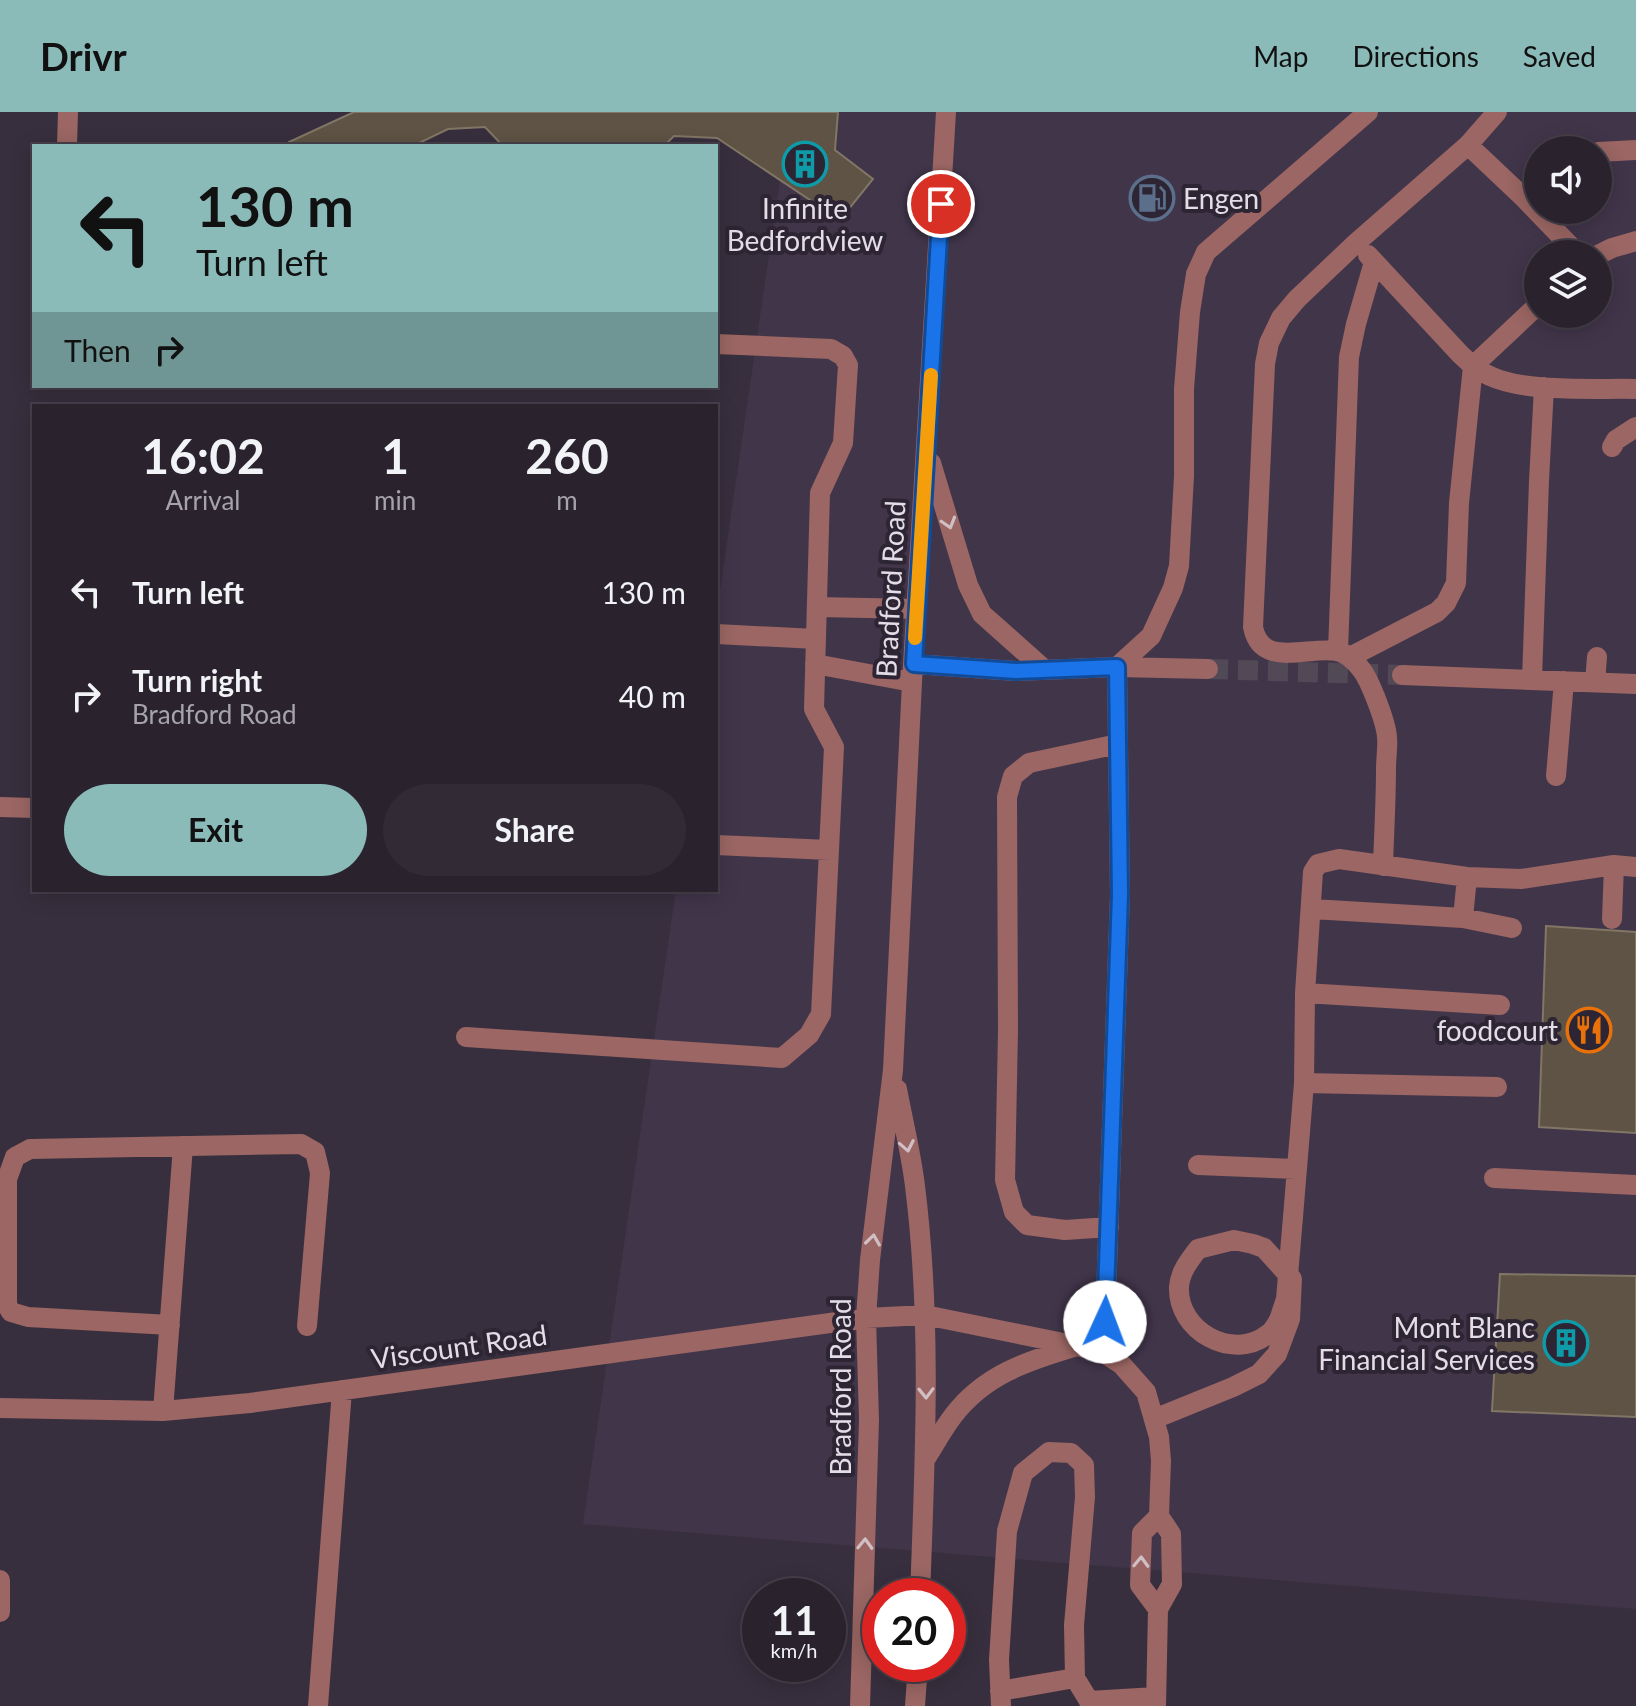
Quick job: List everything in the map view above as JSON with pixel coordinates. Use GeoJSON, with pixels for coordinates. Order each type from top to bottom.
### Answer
{"type":"FeatureCollection","features":[{"type":"Feature","properties":{"kind":"street"},"geometry":{"type":"LineString","coordinates":[[67,144],[68,112]]}},
{"type":"Feature","properties":{"kind":"street","name":"Bradford Road"},"geometry":{"type":"LineString","coordinates":[[860,1706],[869,1420],[866,1318],[893,1070],[946,112]]}},
{"type":"Feature","properties":{"kind":"street"},"geometry":{"type":"LineString","coordinates":[[1075,1678],[1001,1698],[999,1660],[1007,1531],[1023,1473],[1049,1452],[1071,1453],[1084,1465],[1085,1497],[1074,1625],[1075,1678],[1090,1703],[1156,1702],[1158,1609],[1172,1584],[1171,1534],[1159,1516],[1161,1461],[1154,1419],[1146,1392],[1122,1365],[1104,1353],[1120,895],[1117,667],[1151,636],[1173,588],[1179,566],[1184,476],[1184,389],[1196,274],[1206,252],[1368,112]]}},
{"type":"Feature","properties":{"kind":"street"},"geometry":{"type":"LineString","coordinates":[[1497,112],[1468,145],[1297,299],[1281,318],[1269,343],[1265,364],[1253,627],[1259,645],[1280,652],[1344,654],[1437,612],[1446,603],[1456,583],[1459,503],[1473,366],[1524,318]]}},
{"type":"Feature","properties":{"kind":"street"},"geometry":{"type":"LineString","coordinates":[[1468,145],[1524,187]]}},
{"type":"Feature","properties":{"kind":"street"},"geometry":{"type":"LineString","coordinates":[[1612,151],[1636,150]]}},
{"type":"Feature","properties":{"kind":"street"},"geometry":{"type":"LineString","coordinates":[[1555,224],[1567,240]]}},
{"type":"Feature","properties":{"kind":"street"},"geometry":{"type":"LineString","coordinates":[[1612,248],[1636,241]]}},
{"type":"Feature","properties":{"kind":"street"},"geometry":{"type":"LineString","coordinates":[[1356,243],[1473,366],[1492,377],[1544,387],[1636,389]]}},
{"type":"Feature","properties":{"kind":"street"},"geometry":{"type":"LineString","coordinates":[[1374,262],[1349,357],[1344,654],[1361,669],[1370,685],[1387,734],[1383,866]]}},
{"type":"Feature","properties":{"kind":"street"},"geometry":{"type":"LineString","coordinates":[[466,1037],[782,1058],[809,1035],[821,1014],[834,747],[814,709],[820,493],[843,443],[848,365],[843,356],[831,349],[718,344]]}},
{"type":"Feature","properties":{"kind":"street"},"geometry":{"type":"LineString","coordinates":[[1532,679],[1544,387]]}},
{"type":"Feature","properties":{"kind":"street"},"geometry":{"type":"LineString","coordinates":[[1612,447],[1616,440],[1636,427]]}},
{"type":"Feature","properties":{"kind":"street"},"geometry":{"type":"LineString","coordinates":[[926,448],[968,585],[982,614],[1045,670]]}},
{"type":"Feature","properties":{"kind":"street"},"geometry":{"type":"LineString","coordinates":[[817,607],[917,609]]}},
{"type":"Feature","properties":{"kind":"street"},"geometry":{"type":"LineString","coordinates":[[718,634],[816,639]]}},
{"type":"Feature","properties":{"kind":"street"},"geometry":{"type":"LineString","coordinates":[[1595,682],[1597,657]]}},
{"type":"Feature","properties":{"kind":"street"},"geometry":{"type":"LineString","coordinates":[[815,664],[913,673],[1117,667],[1208,669]]}},
{"type":"Feature","properties":{"kind":"street"},"geometry":{"type":"LineString","coordinates":[[1402,675],[1636,684]]}},
{"type":"Feature","properties":{"kind":"street"},"geometry":{"type":"LineString","coordinates":[[1556,776],[1564,681]]}},
{"type":"Feature","properties":{"kind":"street"},"geometry":{"type":"LineString","coordinates":[[1109,1227],[1065,1230],[1027,1225],[1014,1212],[1005,1180],[1007,797],[1013,776],[1029,763],[1118,744]]}},
{"type":"Feature","properties":{"kind":"street"},"geometry":{"type":"LineString","coordinates":[[0,807],[32,808]]}},
{"type":"Feature","properties":{"kind":"street"},"geometry":{"type":"LineString","coordinates":[[718,845],[829,850]]}},
{"type":"Feature","properties":{"kind":"street"},"geometry":{"type":"LineString","coordinates":[[1154,1419],[1259,1374],[1277,1354],[1290,1319],[1292,1279],[1264,1248],[1234,1240],[1198,1249],[1185,1266],[1179,1288],[1183,1311],[1195,1328],[1218,1342],[1236,1345],[1257,1341],[1270,1333],[1279,1320],[1286,1299],[1293,1217],[1296,1169],[1304,1083],[1305,993],[1313,872],[1318,864],[1339,859],[1467,877],[1521,879],[1614,865],[1636,867]]}},
{"type":"Feature","properties":{"kind":"street"},"geometry":{"type":"LineString","coordinates":[[1612,919],[1614,865]]}},
{"type":"Feature","properties":{"kind":"street"},"geometry":{"type":"LineString","coordinates":[[1463,918],[1467,877]]}},
{"type":"Feature","properties":{"kind":"street"},"geometry":{"type":"LineString","coordinates":[[1312,909],[1463,918],[1512,928]]}},
{"type":"Feature","properties":{"kind":"street"},"geometry":{"type":"LineString","coordinates":[[1305,993],[1500,1005]]}},
{"type":"Feature","properties":{"kind":"street","name":"Bradford Road"},"geometry":{"type":"LineString","coordinates":[[893,1070],[915,1184],[925,1315],[921,1578]]}},
{"type":"Feature","properties":{"kind":"street"},"geometry":{"type":"LineString","coordinates":[[1304,1083],[1497,1087]]}},
{"type":"Feature","properties":{"kind":"street"},"geometry":{"type":"LineString","coordinates":[[170,1325],[28,1317],[11,1312],[7,1305],[7,1179],[15,1157],[30,1149],[301,1144],[315,1152],[320,1173],[307,1326]]}},
{"type":"Feature","properties":{"kind":"street"},"geometry":{"type":"LineString","coordinates":[[163,1411],[183,1146]]}},
{"type":"Feature","properties":{"kind":"street"},"geometry":{"type":"LineString","coordinates":[[1198,1165],[1296,1169]]}},
{"type":"Feature","properties":{"kind":"street"},"geometry":{"type":"LineString","coordinates":[[1494,1178],[1636,1185]]}},
{"type":"Feature","properties":{"kind":"street","name":"Viscount Road"},"geometry":{"type":"LineString","coordinates":[[0,1408],[163,1411],[275,1400],[866,1318],[925,1315],[1104,1353]]}},
{"type":"Feature","properties":{"kind":"street"},"geometry":{"type":"LineString","coordinates":[[925,1459],[953,1415],[972,1395],[1002,1373],[1024,1362],[1078,1346]]}},
{"type":"Feature","properties":{"kind":"street"},"geometry":{"type":"LineString","coordinates":[[318,1706],[342,1390]]}},
{"type":"Feature","properties":{"kind":"street"},"geometry":{"type":"LineString","coordinates":[[1158,1609],[1140,1585],[1142,1533],[1159,1516]]}},
{"type":"Feature","properties":{"kind":"street"},"geometry":{"type":"LineString","coordinates":[[0,1580],[0,1612]]}},
{"type":"Feature","properties":{"kind":"street"},"geometry":{"type":"LineString","coordinates":[[915,1706],[917,1682]]}},
{"type":"Feature","properties":{"kind":"shaded area"},"geometry":{"type":"Polygon","coordinates":[[[790,112],[1636,112],[1636,1609],[583,1524],[676,892],[718,892],[718,604],[790,112]]]}},
{"type":"Feature","properties":{"kind":"building","name":"Infinite Bedfordview"},"geometry":{"type":"Polygon","coordinates":[[[354,112],[838,112],[835,150],[873,179],[840,220],[717,138],[674,136],[666,144],[501,144],[485,127],[448,129],[417,144],[289,142],[354,112]]]}},
{"type":"Feature","properties":{"kind":"building","name":"foodcourt"},"geometry":{"type":"Polygon","coordinates":[[[1546,926],[1636,932],[1636,1133],[1539,1127],[1546,926]]]}},
{"type":"Feature","properties":{"kind":"building","name":"Mont Blanc Financial Services"},"geometry":{"type":"Polygon","coordinates":[[[1500,1274],[1636,1276],[1636,1417],[1492,1411],[1500,1274]]]}},
{"type":"Feature","properties":{"kind":"tunnel"},"geometry":{"type":"LineString","coordinates":[[1208,669],[1402,675]]}},
{"type":"Feature","properties":{"kind":"slow traffic"},"geometry":{"type":"LineString","coordinates":[[915,638],[931,375]]}},
{"type":"Feature","properties":{"kind":"place","name":"Infinite Bedfordview"},"geometry":{"type":"Point","coordinates":[805,164]}},
{"type":"Feature","properties":{"kind":"place","name":"Engen"},"geometry":{"type":"Point","coordinates":[1152,198]}},
{"type":"Feature","properties":{"kind":"place","name":"foodcourt"},"geometry":{"type":"Point","coordinates":[1589,1030]}},
{"type":"Feature","properties":{"kind":"place","name":"Mont Blanc Financial Services"},"geometry":{"type":"Point","coordinates":[1566,1343]}},
{"type":"Feature","properties":{"kind":"route"},"geometry":{"type":"LineString","coordinates":[[941,204],[914,664],[1016,671],[1117,667],[1120,895],[1105,1322]]}}]}
